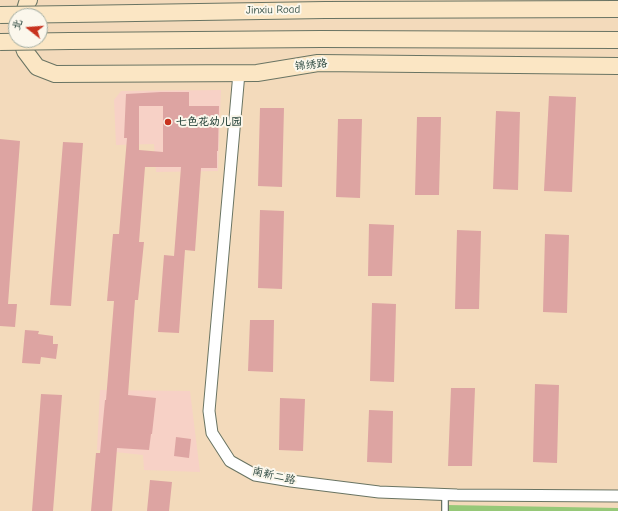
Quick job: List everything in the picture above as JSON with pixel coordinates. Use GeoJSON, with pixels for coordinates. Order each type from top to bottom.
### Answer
{"type":"FeatureCollection","features":[{"type":"Feature","properties":{"kind":"main road","name":"Jinxiu Road"},"geometry":{"type":"LineString","coordinates":[[0,15],[325,10],[618,9]]}},
{"type":"Feature","properties":{"kind":"main road"},"geometry":{"type":"LineString","coordinates":[[0,42],[321,39],[618,40]]}},
{"type":"Feature","properties":{"kind":"main road","name":"锦绣路"},"geometry":{"type":"LineString","coordinates":[[24,48],[37,67],[55,74],[257,73],[318,63],[618,66]]}},
{"type":"Feature","properties":{"kind":"street","name":"南新二路"},"geometry":{"type":"LineString","coordinates":[[239,73],[209,411],[212,433],[230,461],[255,474],[291,481],[379,492],[445,495],[618,496]]}},
{"type":"Feature","properties":{"kind":"lane"},"geometry":{"type":"LineString","coordinates":[[445,495],[445,511]]}},
{"type":"Feature","properties":{"kind":"shaded area","name":"七色花幼儿园"},"geometry":{"type":"Polygon","coordinates":[[[221,90],[218,171],[156,172],[154,144],[116,145],[114,100],[121,91],[221,90]]]}},
{"type":"Feature","properties":{"kind":"shaded area"},"geometry":{"type":"Polygon","coordinates":[[[100,390],[190,391],[200,472],[144,470],[143,455],[97,450],[100,390]]]}},
{"type":"Feature","properties":{"kind":"green space"},"geometry":{"type":"Polygon","coordinates":[[[447,505],[618,508],[618,511],[447,511],[447,505]]]}},
{"type":"Feature","properties":{"kind":"building"},"geometry":{"type":"Polygon","coordinates":[[[189,92],[189,106],[219,106],[217,168],[201,168],[195,251],[185,250],[179,333],[158,332],[164,255],[174,256],[181,167],[145,167],[139,242],[144,242],[138,300],[135,300],[128,395],[156,398],[152,434],[149,450],[117,448],[112,511],[91,511],[96,453],[100,453],[106,400],[114,301],[107,301],[113,234],[119,234],[127,138],[124,138],[126,94],[189,92]],[[139,106],[139,150],[163,152],[163,106],[139,106]]]}},
{"type":"Feature","properties":{"kind":"building"},"geometry":{"type":"Polygon","coordinates":[[[549,96],[576,97],[572,192],[544,191],[549,96]]]}},
{"type":"Feature","properties":{"kind":"building"},"geometry":{"type":"Polygon","coordinates":[[[260,108],[284,108],[282,187],[258,186],[260,108]]]}},
{"type":"Feature","properties":{"kind":"building"},"geometry":{"type":"Polygon","coordinates":[[[496,111],[520,112],[518,190],[493,189],[496,111]]]}},
{"type":"Feature","properties":{"kind":"building"},"geometry":{"type":"Polygon","coordinates":[[[417,117],[441,117],[439,195],[415,195],[417,117]]]}},
{"type":"Feature","properties":{"kind":"building"},"geometry":{"type":"Polygon","coordinates":[[[338,119],[362,119],[360,198],[336,197],[338,119]]]}},
{"type":"Feature","properties":{"kind":"building"},"geometry":{"type":"Polygon","coordinates":[[[0,139],[20,141],[8,304],[17,304],[15,327],[0,326],[0,139]]]}},
{"type":"Feature","properties":{"kind":"building"},"geometry":{"type":"Polygon","coordinates":[[[63,142],[83,143],[71,306],[50,305],[63,142]]]}},
{"type":"Feature","properties":{"kind":"building"},"geometry":{"type":"Polygon","coordinates":[[[260,210],[284,211],[282,289],[258,288],[260,210]]]}},
{"type":"Feature","properties":{"kind":"building"},"geometry":{"type":"Polygon","coordinates":[[[369,224],[394,225],[392,276],[368,276],[369,224]]]}},
{"type":"Feature","properties":{"kind":"building"},"geometry":{"type":"Polygon","coordinates":[[[457,230],[481,231],[479,309],[455,309],[457,230]]]}},
{"type":"Feature","properties":{"kind":"building"},"geometry":{"type":"Polygon","coordinates":[[[545,234],[569,235],[567,313],[543,312],[545,234]]]}},
{"type":"Feature","properties":{"kind":"building"},"geometry":{"type":"Polygon","coordinates":[[[372,303],[396,304],[394,382],[370,381],[372,303]]]}},
{"type":"Feature","properties":{"kind":"building"},"geometry":{"type":"Polygon","coordinates":[[[250,320],[274,320],[273,372],[248,371],[250,320]]]}},
{"type":"Feature","properties":{"kind":"building"},"geometry":{"type":"Polygon","coordinates":[[[25,330],[39,331],[38,334],[53,336],[53,344],[58,344],[56,359],[41,357],[40,364],[22,363],[25,330]]]}},
{"type":"Feature","properties":{"kind":"building"},"geometry":{"type":"Polygon","coordinates":[[[535,384],[559,385],[557,463],[533,462],[535,384]]]}},
{"type":"Feature","properties":{"kind":"building"},"geometry":{"type":"Polygon","coordinates":[[[451,388],[475,388],[472,466],[448,466],[451,388]]]}},
{"type":"Feature","properties":{"kind":"building"},"geometry":{"type":"Polygon","coordinates":[[[41,394],[62,395],[53,511],[32,511],[41,394]]]}},
{"type":"Feature","properties":{"kind":"building"},"geometry":{"type":"Polygon","coordinates":[[[280,398],[305,399],[303,451],[279,450],[280,398]]]}},
{"type":"Feature","properties":{"kind":"building"},"geometry":{"type":"Polygon","coordinates":[[[369,410],[393,411],[392,463],[367,462],[369,410]]]}},
{"type":"Feature","properties":{"kind":"building"},"geometry":{"type":"Polygon","coordinates":[[[176,437],[191,439],[189,458],[174,456],[176,437]]]}},
{"type":"Feature","properties":{"kind":"building"},"geometry":{"type":"Polygon","coordinates":[[[150,480],[172,482],[169,511],[147,511],[150,480]]]}},
{"type":"Feature","properties":{"kind":"place","name":"七色花幼儿园"},"geometry":{"type":"Point","coordinates":[168,122]}}]}
